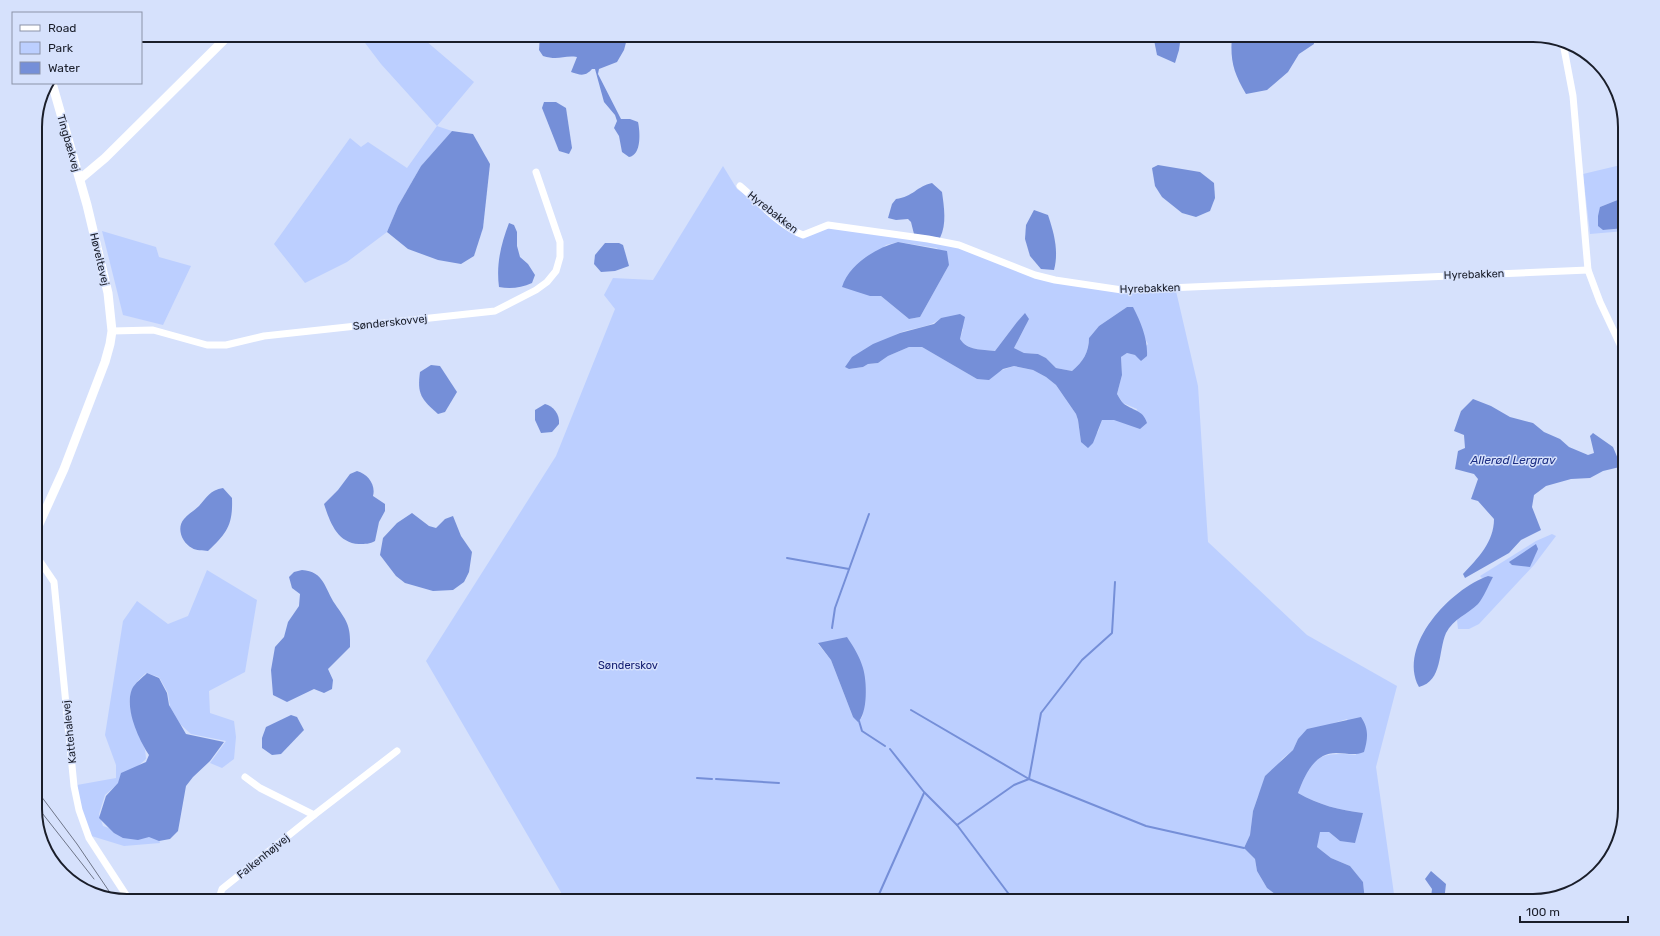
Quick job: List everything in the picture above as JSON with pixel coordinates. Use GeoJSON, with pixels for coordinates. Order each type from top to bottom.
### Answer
{"type":"FeatureCollection","features":[{"type":"Feature","properties":{"kind":"street"},"geometry":{"type":"LineString","coordinates":[[80,179],[91,171],[222,42]]}},
{"type":"Feature","properties":{"kind":"street"},"geometry":{"type":"LineString","coordinates":[[1564,48],[1573,96],[1588,270],[1600,302],[1618,340]]}},
{"type":"Feature","properties":{"kind":"street","name":"Tingbækvej"},"geometry":{"type":"LineString","coordinates":[[53,86],[80,179]]}},
{"type":"Feature","properties":{"kind":"street","name":"Sønderskovvej"},"geometry":{"type":"LineString","coordinates":[[112,330],[153,330],[207,345],[226,345],[264,336],[495,311],[536,290],[547,282],[556,271],[560,257],[560,242],[536,172]]}},
{"type":"Feature","properties":{"kind":"street","name":"Høveltevej"},"geometry":{"type":"LineString","coordinates":[[42,518],[64,469],[102,369],[110,344],[112,330],[108,294],[80,179]]}},
{"type":"Feature","properties":{"kind":"street","name":"Hyrebakken"},"geometry":{"type":"LineString","coordinates":[[740,186],[790,228],[803,235],[828,225],[928,239],[959,246],[1035,275],[1055,280],[1122,290],[1588,270]]}},
{"type":"Feature","properties":{"kind":"street","name":"Kattehalevej"},"geometry":{"type":"LineString","coordinates":[[42,564],[54,582],[74,786],[79,810],[89,838],[125,894]]}},
{"type":"Feature","properties":{"kind":"street","name":"Falkenhøjvej"},"geometry":{"type":"LineString","coordinates":[[221,894],[222,890],[314,815],[397,751]]}},
{"type":"Feature","properties":{"kind":"street"},"geometry":{"type":"LineString","coordinates":[[245,777],[260,788],[314,815]]}},
{"type":"Feature","properties":{"kind":"green space"},"geometry":{"type":"Polygon","coordinates":[[[364,42],[427,42],[474,82],[437,126],[381,64],[364,42]]]}},
{"type":"Feature","properties":{"kind":"green space"},"geometry":{"type":"Polygon","coordinates":[[[437,126],[452,131],[421,166],[398,206],[387,232],[347,262],[305,283],[274,244],[350,138],[361,147],[368,142],[407,168],[437,126]]]}},
{"type":"Feature","properties":{"kind":"green space","name":"Sønderskov"},"geometry":{"type":"Polygon","coordinates":[[[723,166],[737,189],[803,236],[831,227],[937,243],[967,250],[1054,283],[1176,291],[1198,386],[1208,542],[1307,635],[1397,686],[1376,767],[1394,894],[1364,894],[1363,882],[1350,866],[1331,858],[1317,847],[1319,832],[1329,832],[1340,841],[1359,825],[1363,813],[1329,806],[1298,793],[1307,772],[1318,759],[1333,754],[1356,755],[1347,719],[1334,723],[1298,739],[1293,750],[1282,759],[1258,796],[1253,811],[1250,835],[1244,848],[1255,859],[1257,871],[1267,888],[1275,894],[562,894],[426,661],[556,456],[615,309],[604,295],[613,278],[653,280],[723,166]],[[898,242],[886,245],[842,287],[881,296],[909,319],[920,317],[949,265],[937,248],[898,242]],[[1127,307],[1099,326],[1089,338],[1085,356],[1072,371],[1056,368],[1046,358],[1038,354],[1024,353],[1014,348],[1026,325],[1025,314],[995,351],[975,349],[967,346],[960,339],[963,329],[941,318],[931,324],[891,337],[849,369],[878,363],[888,356],[909,347],[922,347],[977,379],[1014,366],[1033,370],[1046,377],[1056,385],[1076,414],[1081,442],[1098,432],[1102,420],[1114,419],[1140,428],[1137,409],[1123,403],[1117,394],[1122,375],[1121,357],[1127,353],[1135,355],[1148,344],[1127,307]],[[847,637],[818,644],[831,660],[853,717],[862,718],[865,695],[864,676],[858,657],[847,637]]]}},
{"type":"Feature","properties":{"kind":"green space"},"geometry":{"type":"Polygon","coordinates":[[[1618,166],[1618,200],[1600,207],[1603,230],[1618,229],[1618,232],[1590,234],[1583,174],[1618,166]]]}},
{"type":"Feature","properties":{"kind":"green space"},"geometry":{"type":"Polygon","coordinates":[[[102,231],[156,247],[159,257],[191,266],[163,325],[123,315],[102,231]]]}},
{"type":"Feature","properties":{"kind":"green space"},"geometry":{"type":"Polygon","coordinates":[[[1552,534],[1556,536],[1534,565],[1479,624],[1469,629],[1458,629],[1457,620],[1478,603],[1493,577],[1488,576],[1482,578],[1480,576],[1536,541],[1552,534]]]}},
{"type":"Feature","properties":{"kind":"green space"},"geometry":{"type":"Polygon","coordinates":[[[207,570],[257,600],[245,672],[209,691],[210,713],[234,721],[236,737],[234,759],[222,768],[210,763],[226,741],[191,734],[180,724],[170,707],[168,693],[159,677],[146,673],[135,684],[130,695],[130,705],[132,716],[141,736],[146,759],[105,795],[99,814],[103,826],[138,838],[157,834],[160,843],[124,846],[85,834],[77,785],[116,778],[116,765],[105,735],[123,621],[137,601],[168,624],[188,616],[207,570]]]}},
{"type":"Feature","properties":{"kind":"water"},"geometry":{"type":"Polygon","coordinates":[[[540,42],[626,42],[624,50],[617,62],[599,69],[598,74],[621,119],[630,119],[638,122],[639,142],[636,152],[633,155],[629,157],[622,152],[619,136],[614,128],[617,121],[615,115],[604,102],[595,69],[592,69],[582,75],[571,72],[577,57],[553,58],[543,56],[539,50],[540,42]]]}},
{"type":"Feature","properties":{"kind":"water"},"geometry":{"type":"Polygon","coordinates":[[[1154,42],[1180,42],[1175,63],[1157,55],[1154,42]]]}},
{"type":"Feature","properties":{"kind":"water"},"geometry":{"type":"Polygon","coordinates":[[[1232,42],[1314,42],[1314,44],[1299,54],[1288,72],[1267,90],[1246,94],[1233,66],[1232,42]]]}},
{"type":"Feature","properties":{"kind":"water"},"geometry":{"type":"Polygon","coordinates":[[[544,102],[556,102],[566,108],[572,148],[569,154],[559,151],[542,108],[544,102]]]}},
{"type":"Feature","properties":{"kind":"water"},"geometry":{"type":"Polygon","coordinates":[[[452,131],[473,134],[490,164],[483,228],[474,256],[461,264],[438,260],[408,249],[387,232],[398,206],[421,166],[452,131]]]}},
{"type":"Feature","properties":{"kind":"water"},"geometry":{"type":"Polygon","coordinates":[[[1158,165],[1200,172],[1214,183],[1215,198],[1210,211],[1196,217],[1182,213],[1162,197],[1155,186],[1152,168],[1158,165]]]}},
{"type":"Feature","properties":{"kind":"water"},"geometry":{"type":"Polygon","coordinates":[[[932,183],[942,192],[944,227],[940,238],[914,234],[911,222],[908,219],[896,220],[888,218],[892,204],[896,199],[907,196],[922,186],[932,183]]]}},
{"type":"Feature","properties":{"kind":"water"},"geometry":{"type":"Polygon","coordinates":[[[1618,200],[1618,229],[1603,230],[1598,226],[1600,207],[1618,200]]]}},
{"type":"Feature","properties":{"kind":"water"},"geometry":{"type":"Polygon","coordinates":[[[1034,210],[1048,215],[1054,235],[1056,249],[1054,270],[1041,269],[1030,256],[1025,239],[1026,225],[1034,210]]]}},
{"type":"Feature","properties":{"kind":"water"},"geometry":{"type":"Polygon","coordinates":[[[509,223],[514,225],[517,232],[517,246],[520,257],[528,264],[535,275],[532,283],[511,288],[499,287],[498,279],[500,254],[509,223]]]}},
{"type":"Feature","properties":{"kind":"water"},"geometry":{"type":"Polygon","coordinates":[[[898,242],[947,251],[949,265],[920,317],[909,319],[881,296],[870,296],[842,287],[851,271],[864,258],[881,248],[898,242]]]}},
{"type":"Feature","properties":{"kind":"water"},"geometry":{"type":"Polygon","coordinates":[[[605,243],[619,243],[623,245],[629,266],[615,271],[601,272],[594,264],[595,255],[605,243]]]}},
{"type":"Feature","properties":{"kind":"water"},"geometry":{"type":"Polygon","coordinates":[[[1127,307],[1133,307],[1139,319],[1145,337],[1147,356],[1141,361],[1135,355],[1127,353],[1121,357],[1122,375],[1117,394],[1126,406],[1143,415],[1147,423],[1140,429],[1114,420],[1102,420],[1093,443],[1088,448],[1081,442],[1076,414],[1056,385],[1046,377],[1033,370],[1014,366],[1003,369],[989,380],[977,379],[922,347],[909,347],[888,356],[878,363],[868,364],[863,367],[849,369],[845,367],[852,357],[873,344],[900,333],[934,324],[941,318],[960,314],[965,317],[960,339],[963,343],[975,349],[995,351],[1025,313],[1029,319],[1014,348],[1024,353],[1038,354],[1046,358],[1056,368],[1072,371],[1085,356],[1089,338],[1099,326],[1127,307]]]}},
{"type":"Feature","properties":{"kind":"water"},"geometry":{"type":"Polygon","coordinates":[[[431,365],[440,366],[457,392],[445,412],[438,414],[424,400],[419,386],[420,372],[431,365]]]}},
{"type":"Feature","properties":{"kind":"water","name":"Allerød Lergrav"},"geometry":{"type":"Polygon","coordinates":[[[1473,399],[1491,406],[1510,417],[1533,423],[1544,432],[1560,439],[1569,447],[1588,455],[1594,453],[1590,436],[1593,433],[1613,447],[1618,459],[1618,467],[1603,471],[1590,478],[1571,479],[1546,486],[1534,495],[1532,507],[1541,530],[1521,540],[1509,553],[1465,578],[1463,574],[1479,556],[1488,542],[1494,519],[1478,501],[1471,499],[1478,479],[1474,474],[1455,469],[1458,451],[1465,448],[1464,435],[1454,431],[1461,411],[1473,399]]]}},
{"type":"Feature","properties":{"kind":"water"},"geometry":{"type":"Polygon","coordinates":[[[545,404],[555,411],[559,424],[552,432],[541,433],[535,420],[535,410],[545,404]]]}},
{"type":"Feature","properties":{"kind":"water"},"geometry":{"type":"Polygon","coordinates":[[[357,471],[368,477],[372,484],[374,492],[373,496],[385,504],[385,511],[379,522],[375,541],[367,544],[351,543],[340,536],[329,518],[324,504],[338,490],[350,474],[357,471]]]}},
{"type":"Feature","properties":{"kind":"water"},"geometry":{"type":"Polygon","coordinates":[[[223,488],[232,498],[231,515],[228,528],[208,551],[194,549],[188,546],[181,535],[180,527],[182,523],[209,494],[215,490],[223,488]]]}},
{"type":"Feature","properties":{"kind":"water"},"geometry":{"type":"Polygon","coordinates":[[[412,513],[429,526],[436,528],[445,519],[453,516],[461,536],[472,552],[469,572],[464,582],[453,590],[433,591],[405,583],[396,576],[380,555],[383,538],[397,523],[412,513]]]}},
{"type":"Feature","properties":{"kind":"water"},"geometry":{"type":"Polygon","coordinates":[[[1536,544],[1538,549],[1530,567],[1512,565],[1509,562],[1536,544]]]}},
{"type":"Feature","properties":{"kind":"water"},"geometry":{"type":"Polygon","coordinates":[[[302,570],[315,574],[323,582],[347,623],[350,633],[350,647],[328,669],[333,680],[332,689],[324,693],[314,689],[287,702],[273,695],[271,670],[275,647],[284,637],[288,622],[299,606],[300,594],[292,588],[289,577],[294,572],[302,570]]]}},
{"type":"Feature","properties":{"kind":"water"},"geometry":{"type":"Polygon","coordinates":[[[1488,576],[1493,577],[1478,604],[1453,624],[1446,633],[1436,672],[1432,679],[1427,684],[1419,687],[1414,671],[1415,654],[1421,637],[1431,621],[1444,606],[1459,593],[1488,576]]]}},
{"type":"Feature","properties":{"kind":"water"},"geometry":{"type":"Polygon","coordinates":[[[847,637],[860,660],[865,681],[866,696],[864,712],[858,722],[853,717],[831,660],[818,643],[847,637]]]}},
{"type":"Feature","properties":{"kind":"water"},"geometry":{"type":"Polygon","coordinates":[[[147,673],[159,678],[167,693],[169,705],[186,734],[224,742],[210,761],[186,786],[178,831],[170,839],[159,841],[149,837],[138,840],[123,838],[114,833],[99,818],[106,796],[118,783],[121,773],[146,762],[149,755],[137,733],[131,714],[130,705],[132,689],[147,673]]]}},
{"type":"Feature","properties":{"kind":"water"},"geometry":{"type":"Polygon","coordinates":[[[291,715],[297,717],[304,730],[281,754],[272,755],[262,748],[262,738],[266,727],[291,715]]]}},
{"type":"Feature","properties":{"kind":"water"},"geometry":{"type":"Polygon","coordinates":[[[1361,717],[1364,721],[1367,734],[1364,752],[1354,754],[1336,753],[1328,754],[1322,757],[1311,766],[1307,772],[1298,793],[1329,806],[1363,813],[1355,843],[1340,841],[1329,832],[1320,832],[1317,847],[1331,858],[1350,866],[1363,882],[1364,894],[1275,894],[1267,888],[1257,871],[1255,859],[1244,848],[1250,835],[1253,811],[1265,776],[1293,750],[1298,739],[1307,729],[1361,717]]]}},
{"type":"Feature","properties":{"kind":"water"},"geometry":{"type":"Polygon","coordinates":[[[1431,871],[1446,884],[1445,894],[1431,894],[1432,889],[1425,879],[1431,871]]]}},
{"type":"Feature","properties":{"kind":"waterway"},"geometry":{"type":"LineString","coordinates":[[832,628],[835,608],[869,514]]}},
{"type":"Feature","properties":{"kind":"waterway"},"geometry":{"type":"LineString","coordinates":[[787,558],[849,569]]}},
{"type":"Feature","properties":{"kind":"waterway"},"geometry":{"type":"LineString","coordinates":[[890,749],[924,792],[957,825],[1014,785],[1029,779],[1041,713],[1082,660],[1112,633],[1115,582]]}},
{"type":"Feature","properties":{"kind":"waterway"},"geometry":{"type":"LineString","coordinates":[[911,710],[1029,779],[1146,826],[1244,848]]}},
{"type":"Feature","properties":{"kind":"waterway"},"geometry":{"type":"LineString","coordinates":[[859,721],[862,731],[885,746]]}},
{"type":"Feature","properties":{"kind":"waterway"},"geometry":{"type":"LineString","coordinates":[[697,778],[712,779]]}},
{"type":"Feature","properties":{"kind":"waterway"},"geometry":{"type":"LineString","coordinates":[[716,779],[779,783]]}},
{"type":"Feature","properties":{"kind":"waterway"},"geometry":{"type":"LineString","coordinates":[[879,894],[924,793]]}},
{"type":"Feature","properties":{"kind":"waterway"},"geometry":{"type":"LineString","coordinates":[[957,825],[1009,894]]}},
{"type":"Feature","properties":{"kind":"tram line"},"geometry":{"type":"LineString","coordinates":[[42,797],[77,844],[109,892]]}},
{"type":"Feature","properties":{"kind":"tram line"},"geometry":{"type":"LineString","coordinates":[[42,813],[94,879]]}}]}
